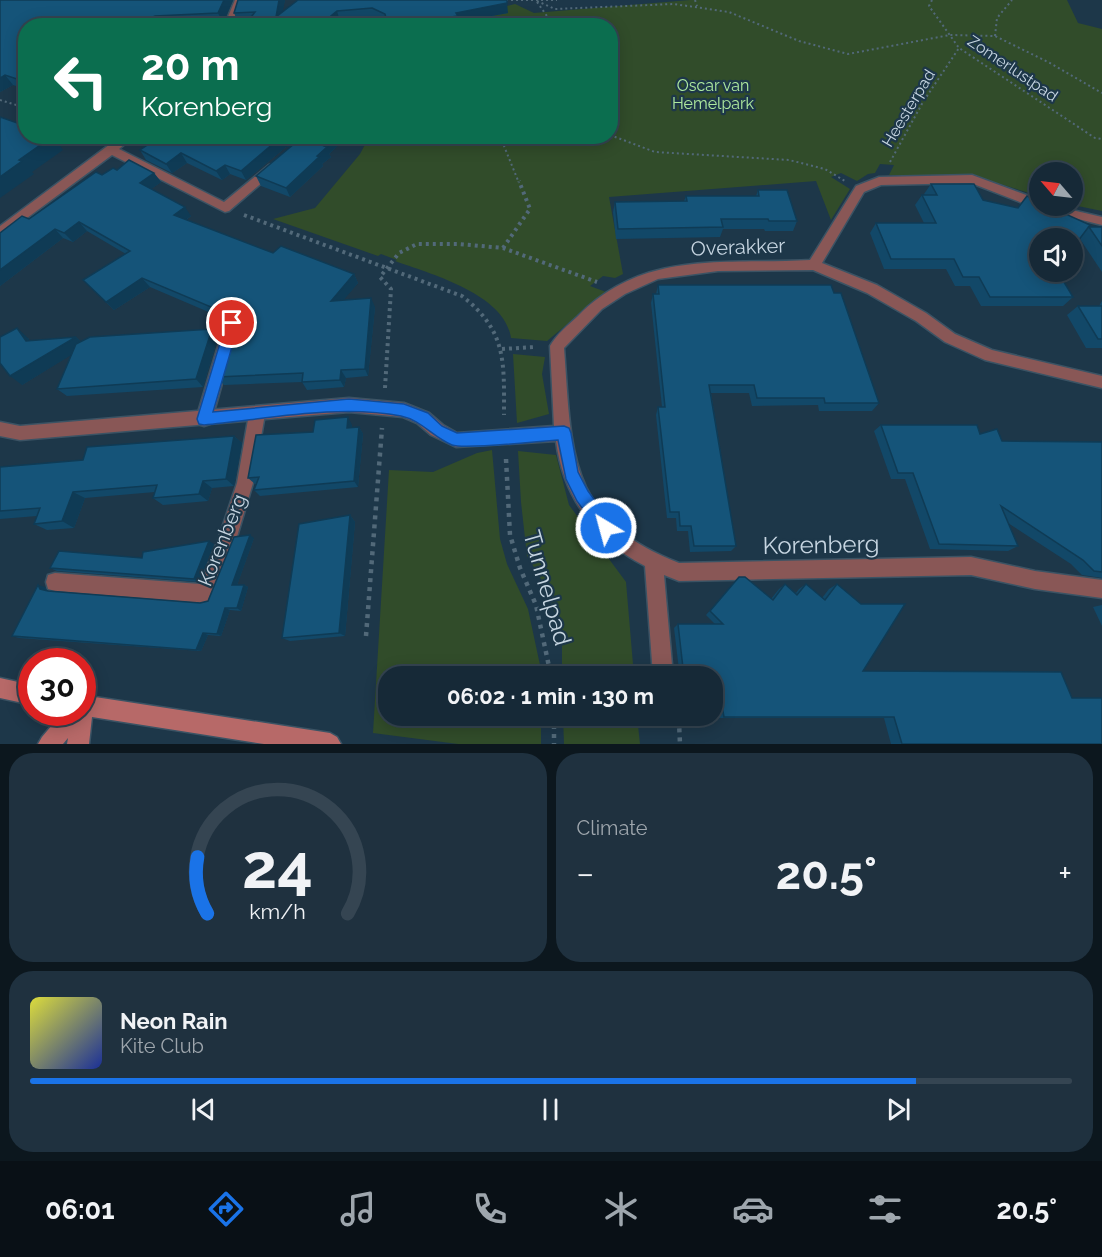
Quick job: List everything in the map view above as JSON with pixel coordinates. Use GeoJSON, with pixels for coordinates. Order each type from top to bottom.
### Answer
{"type":"FeatureCollection","features":[{"type":"Feature","properties":{"kind":"street"},"geometry":{"type":"LineString","coordinates":[[232,18],[239,0]]}},
{"type":"Feature","properties":{"kind":"street"},"geometry":{"type":"LineString","coordinates":[[0,234],[119,144]]}},
{"type":"Feature","properties":{"kind":"street"},"geometry":{"type":"LineString","coordinates":[[112,150],[225,208],[283,159]]}},
{"type":"Feature","properties":{"kind":"street"},"geometry":{"type":"LineString","coordinates":[[814,265],[860,189],[879,181],[972,179],[1029,200]]}},
{"type":"Feature","properties":{"kind":"street"},"geometry":{"type":"LineString","coordinates":[[1076,216],[1102,221]]}},
{"type":"Feature","properties":{"kind":"street","name":"Overakker"},"geometry":{"type":"LineString","coordinates":[[557,346],[597,305],[620,290],[656,274],[718,266],[814,265],[872,289],[921,317],[950,338],[990,356],[1102,382]]}},
{"type":"Feature","properties":{"kind":"street"},"geometry":{"type":"LineString","coordinates":[[204,419],[232,323]]}},
{"type":"Feature","properties":{"kind":"street"},"geometry":{"type":"LineString","coordinates":[[557,346],[564,433],[571,474],[597,519],[614,537],[654,563],[662,666]]}},
{"type":"Feature","properties":{"kind":"street"},"geometry":{"type":"LineString","coordinates":[[0,429],[20,433],[349,405],[384,406],[404,410],[423,418],[437,430],[456,440],[564,433]]}},
{"type":"Feature","properties":{"kind":"street","name":"Korenberg"},"geometry":{"type":"LineString","coordinates":[[55,582],[205,594],[227,540],[245,483],[258,414]]}},
{"type":"Feature","properties":{"kind":"street","name":"Korenberg"},"geometry":{"type":"LineString","coordinates":[[654,563],[679,572],[971,567],[1035,580],[1102,589]]}},
{"type":"Feature","properties":{"kind":"street"},"geometry":{"type":"LineString","coordinates":[[0,688],[18,692]]}},
{"type":"Feature","properties":{"kind":"street"},"geometry":{"type":"LineString","coordinates":[[96,710],[330,744]]}},
{"type":"Feature","properties":{"kind":"street"},"geometry":{"type":"LineString","coordinates":[[49,744],[65,726]]}},
{"type":"Feature","properties":{"kind":"street"},"geometry":{"type":"LineString","coordinates":[[78,744],[80,726]]}},
{"type":"Feature","properties":{"kind":"path"},"geometry":{"type":"LineString","coordinates":[[506,0],[557,0]]}},
{"type":"Feature","properties":{"kind":"path"},"geometry":{"type":"LineString","coordinates":[[695,0],[697,6]]}},
{"type":"Feature","properties":{"kind":"path","name":"Zomerlustpad"},"geometry":{"type":"LineString","coordinates":[[932,0],[929,6],[959,48],[1095,138],[1102,140]]}},
{"type":"Feature","properties":{"kind":"path"},"geometry":{"type":"LineString","coordinates":[[995,36],[997,18],[1012,0]]}},
{"type":"Feature","properties":{"kind":"path"},"geometry":{"type":"LineString","coordinates":[[537,1],[555,9],[674,4],[697,6],[729,12],[799,41],[848,54],[950,35],[995,36],[1050,63],[1102,93]]}},
{"type":"Feature","properties":{"kind":"path"},"geometry":{"type":"LineString","coordinates":[[537,1],[549,18]]}},
{"type":"Feature","properties":{"kind":"path","name":"Heesterpad"},"geometry":{"type":"LineString","coordinates":[[879,181],[922,102],[959,48]]}},
{"type":"Feature","properties":{"kind":"path"},"geometry":{"type":"LineString","coordinates":[[0,100],[18,106]]}},
{"type":"Feature","properties":{"kind":"path"},"geometry":{"type":"LineString","coordinates":[[618,138],[656,152],[789,160],[825,169],[860,189]]}},
{"type":"Feature","properties":{"kind":"path"},"geometry":{"type":"LineString","coordinates":[[503,144],[530,209],[503,248]]}},
{"type":"Feature","properties":{"kind":"path"},"geometry":{"type":"LineString","coordinates":[[225,208],[462,296],[476,305],[494,328],[502,349],[557,346]]}},
{"type":"Feature","properties":{"kind":"path"},"geometry":{"type":"LineString","coordinates":[[366,636],[391,289],[380,277],[385,268],[399,253],[417,244],[503,248],[620,290]]}},
{"type":"Feature","properties":{"kind":"path","name":"Tunnelpad"},"geometry":{"type":"LineString","coordinates":[[502,349],[510,535],[520,568],[536,605],[549,666]]}},
{"type":"Feature","properties":{"kind":"path"},"geometry":{"type":"LineString","coordinates":[[554,726],[554,744]]}},
{"type":"Feature","properties":{"kind":"path"},"geometry":{"type":"LineString","coordinates":[[679,726],[680,744]]}},
{"type":"Feature","properties":{"kind":"green space","name":"Oscar van Hemelpark"},"geometry":{"type":"Polygon","coordinates":[[[690,0],[1067,0],[1078,23],[1102,29],[1102,211],[1083,207],[1083,162],[1029,162],[1029,193],[971,175],[889,175],[894,165],[880,164],[875,173],[868,174],[857,181],[841,173],[831,177],[850,189],[831,220],[816,181],[609,197],[623,274],[615,278],[603,276],[590,286],[606,292],[547,341],[511,338],[506,323],[495,309],[481,298],[446,279],[381,254],[378,256],[273,219],[315,208],[360,154],[365,144],[618,144],[618,18],[458,18],[515,4],[534,13],[690,0]]]}},
{"type":"Feature","properties":{"kind":"green space"},"geometry":{"type":"Polygon","coordinates":[[[513,354],[545,357],[542,374],[549,414],[517,423],[513,354]]]}},
{"type":"Feature","properties":{"kind":"green space"},"geometry":{"type":"Polygon","coordinates":[[[492,450],[500,539],[507,564],[528,609],[540,666],[378,666],[378,726],[541,726],[541,744],[458,744],[373,733],[389,470],[433,472],[477,453],[492,450]]]}},
{"type":"Feature","properties":{"kind":"green space"},"geometry":{"type":"Polygon","coordinates":[[[518,451],[556,455],[569,505],[626,582],[633,666],[562,666],[562,630],[540,577],[527,556],[518,451]]]}},
{"type":"Feature","properties":{"kind":"green space"},"geometry":{"type":"Polygon","coordinates":[[[563,726],[638,726],[640,744],[564,744],[563,726]]]}},
{"type":"Feature","properties":{"kind":"building"},"geometry":{"type":"Polygon","coordinates":[[[0,0],[224,0],[218,13],[150,18],[18,18],[18,79],[5,75],[0,78],[0,0]]]}},
{"type":"Feature","properties":{"kind":"building"},"geometry":{"type":"Polygon","coordinates":[[[238,0],[279,0],[276,17],[298,0],[507,0],[507,3],[456,13],[458,16],[444,18],[386,18],[385,14],[372,8],[337,11],[331,16],[332,18],[250,18],[255,12],[234,13],[238,0]]]}},
{"type":"Feature","properties":{"kind":"building"},"geometry":{"type":"Polygon","coordinates":[[[0,117],[18,123],[18,144],[42,144],[0,177],[0,117]]]}},
{"type":"Feature","properties":{"kind":"building"},"geometry":{"type":"Polygon","coordinates":[[[149,144],[273,144],[241,171],[225,165],[216,171],[181,153],[166,164],[140,150],[149,144]]]}},
{"type":"Feature","properties":{"kind":"building"},"geometry":{"type":"Polygon","coordinates":[[[294,144],[326,144],[324,146],[327,147],[317,156],[319,157],[286,188],[256,176],[294,144]]]}},
{"type":"Feature","properties":{"kind":"building"},"geometry":{"type":"Polygon","coordinates":[[[129,160],[154,173],[140,183],[185,207],[174,215],[273,253],[281,246],[354,274],[331,301],[371,298],[365,369],[341,370],[340,380],[302,382],[303,373],[217,377],[232,327],[255,326],[235,317],[232,308],[225,306],[218,310],[142,278],[106,302],[83,280],[130,251],[79,222],[64,233],[55,229],[0,270],[0,233],[22,216],[29,219],[96,172],[102,175],[113,168],[117,170],[129,160]]]}},
{"type":"Feature","properties":{"kind":"building"},"geometry":{"type":"Polygon","coordinates":[[[931,184],[974,184],[983,200],[1018,208],[1027,196],[1029,197],[1029,216],[1070,216],[1090,225],[1083,234],[1083,228],[1029,228],[1029,282],[1064,282],[1073,297],[990,297],[979,277],[963,277],[954,259],[891,259],[876,223],[936,223],[922,195],[937,195],[931,184]]]}},
{"type":"Feature","properties":{"kind":"building"},"geometry":{"type":"Polygon","coordinates":[[[758,190],[787,190],[797,221],[721,219],[723,227],[618,229],[615,202],[687,201],[686,196],[759,196],[758,190]]]}},
{"type":"Feature","properties":{"kind":"building"},"geometry":{"type":"Polygon","coordinates":[[[1089,227],[1102,227],[1102,246],[1089,227]]]}},
{"type":"Feature","properties":{"kind":"building"},"geometry":{"type":"Polygon","coordinates":[[[658,285],[831,285],[834,293],[841,293],[879,403],[825,403],[824,398],[757,398],[754,385],[709,385],[736,546],[694,546],[691,526],[680,526],[679,512],[670,512],[658,407],[665,407],[653,294],[659,294],[658,285]]]}},
{"type":"Feature","properties":{"kind":"building"},"geometry":{"type":"Polygon","coordinates":[[[1078,306],[1102,306],[1102,339],[1098,339],[1078,306]]]}},
{"type":"Feature","properties":{"kind":"building"},"geometry":{"type":"Polygon","coordinates":[[[17,328],[26,341],[76,337],[10,376],[0,363],[0,337],[17,328]]]}},
{"type":"Feature","properties":{"kind":"building"},"geometry":{"type":"Polygon","coordinates":[[[212,329],[196,379],[57,389],[76,344],[90,337],[212,329]]]}},
{"type":"Feature","properties":{"kind":"building"},"geometry":{"type":"Polygon","coordinates":[[[348,417],[347,428],[359,427],[354,481],[254,490],[259,477],[248,478],[256,435],[313,432],[315,420],[348,417]]]}},
{"type":"Feature","properties":{"kind":"building"},"geometry":{"type":"Polygon","coordinates":[[[881,425],[977,425],[980,434],[997,429],[1002,441],[1102,442],[1102,572],[1094,571],[1083,560],[1001,506],[1018,546],[939,544],[913,473],[898,473],[881,425]]]}},
{"type":"Feature","properties":{"kind":"building"},"geometry":{"type":"Polygon","coordinates":[[[234,436],[226,479],[203,481],[199,494],[153,498],[157,485],[73,492],[62,521],[34,524],[40,508],[0,511],[0,467],[83,460],[87,447],[234,436]]]}},
{"type":"Feature","properties":{"kind":"building"},"geometry":{"type":"Polygon","coordinates":[[[350,515],[339,633],[282,638],[299,524],[350,515]]]}},
{"type":"Feature","properties":{"kind":"building"},"geometry":{"type":"Polygon","coordinates":[[[250,535],[232,585],[244,585],[237,608],[225,608],[217,634],[203,633],[196,650],[12,636],[38,585],[40,589],[48,591],[200,603],[208,601],[234,537],[250,535]]]}},
{"type":"Feature","properties":{"kind":"building"},"geometry":{"type":"Polygon","coordinates":[[[209,541],[194,579],[50,568],[59,551],[142,558],[143,552],[209,541]]]}},
{"type":"Feature","properties":{"kind":"building"},"geometry":{"type":"Polygon","coordinates":[[[739,577],[745,577],[773,600],[785,584],[797,595],[806,584],[825,600],[837,584],[861,604],[905,604],[863,671],[1061,672],[1072,698],[1102,698],[1102,744],[902,744],[894,717],[724,717],[723,666],[683,666],[678,624],[723,624],[710,611],[739,577]]]}},
{"type":"Feature","properties":{"kind":"route"},"geometry":{"type":"LineString","coordinates":[[232,323],[204,419],[349,405],[384,406],[404,410],[423,418],[437,430],[456,440],[564,433],[571,474],[582,496],[606,528]]}}]}
